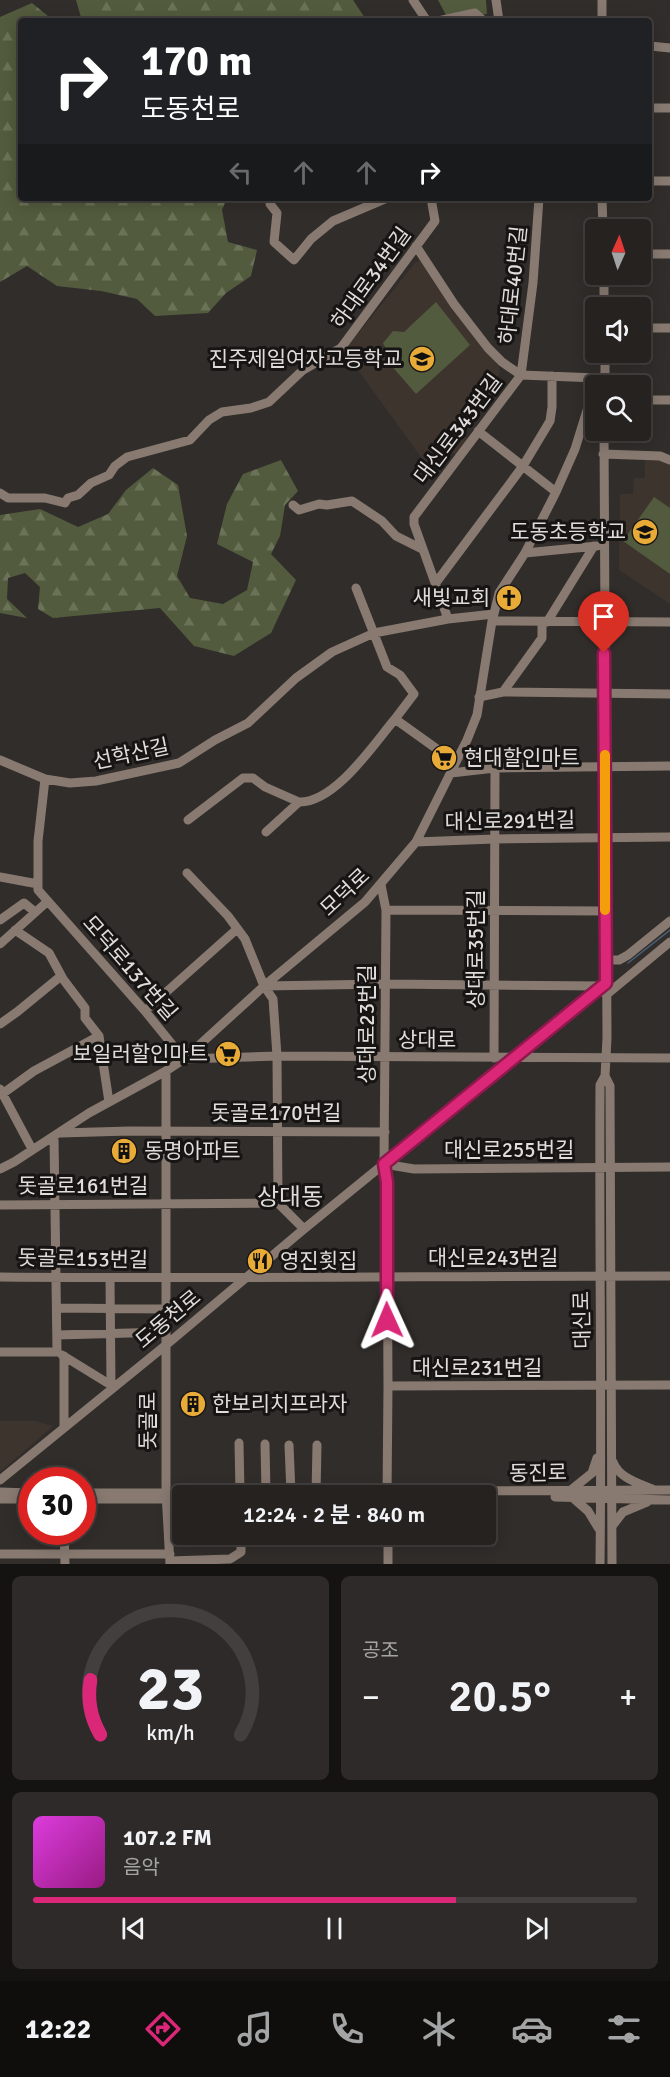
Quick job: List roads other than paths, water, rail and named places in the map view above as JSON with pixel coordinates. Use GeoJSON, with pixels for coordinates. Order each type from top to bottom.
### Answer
{"type":"FeatureCollection","features":[{"type":"Feature","properties":{"kind":"street"},"geometry":{"type":"LineString","coordinates":[[413,0],[425,18]]}},
{"type":"Feature","properties":{"kind":"street"},"geometry":{"type":"LineString","coordinates":[[496,0],[499,18]]}},
{"type":"Feature","properties":{"kind":"street"},"geometry":{"type":"LineString","coordinates":[[602,0],[602,18]]}},
{"type":"Feature","properties":{"kind":"street"},"geometry":{"type":"LineString","coordinates":[[452,18],[475,13],[481,18]]}},
{"type":"Feature","properties":{"kind":"street"},"geometry":{"type":"LineString","coordinates":[[652,46],[670,48]]}},
{"type":"Feature","properties":{"kind":"street"},"geometry":{"type":"LineString","coordinates":[[652,108],[670,108]]}},
{"type":"Feature","properties":{"kind":"street"},"geometry":{"type":"LineString","coordinates":[[652,181],[670,181]]}},
{"type":"Feature","properties":{"kind":"street","name":"하대로34번길"},"geometry":{"type":"LineString","coordinates":[[270,204],[277,213],[274,242],[294,260],[311,239],[333,221],[372,201]]}},
{"type":"Feature","properties":{"kind":"street","name":"하대로34번길"},"geometry":{"type":"LineString","coordinates":[[0,494],[9,498],[45,498],[65,503],[68,498],[78,495],[91,483],[109,475],[115,465],[127,457],[190,440],[209,420],[222,412],[251,408],[269,402],[303,370],[341,348],[435,221],[431,201]]}},
{"type":"Feature","properties":{"kind":"street","name":"하대로40번길"},"geometry":{"type":"LineString","coordinates":[[521,375],[539,201]]}},
{"type":"Feature","properties":{"kind":"street"},"geometry":{"type":"LineString","coordinates":[[602,201],[603,219]]}},
{"type":"Feature","properties":{"kind":"street"},"geometry":{"type":"LineString","coordinates":[[416,246],[454,304],[488,348],[502,362],[521,375]]}},
{"type":"Feature","properties":{"kind":"street"},"geometry":{"type":"LineString","coordinates":[[651,254],[670,254]]}},
{"type":"Feature","properties":{"kind":"street"},"geometry":{"type":"LineString","coordinates":[[651,328],[670,328]]}},
{"type":"Feature","properties":{"kind":"street","name":"대신로343번길"},"geometry":{"type":"LineString","coordinates":[[422,549],[414,517],[521,375],[585,379]]}},
{"type":"Feature","properties":{"kind":"street"},"geometry":{"type":"LineString","coordinates":[[435,584],[523,466],[550,421],[552,376]]}},
{"type":"Feature","properties":{"kind":"street"},"geometry":{"type":"LineString","coordinates":[[651,400],[670,400]]}},
{"type":"Feature","properties":{"kind":"street","name":"모덕로"},"geometry":{"type":"LineString","coordinates":[[0,1169],[184,1059],[264,986],[365,902],[416,842],[477,715],[499,593],[525,553],[556,492],[585,422]]}},
{"type":"Feature","properties":{"kind":"street"},"geometry":{"type":"LineString","coordinates":[[478,431],[556,492]]}},
{"type":"Feature","properties":{"kind":"street","name":"대신로"},"geometry":{"type":"LineString","coordinates":[[604,441],[599,546],[605,694],[606,1058],[605,1076],[600,1086],[599,1276],[611,1457],[612,1564]]}},
{"type":"Feature","properties":{"kind":"street"},"geometry":{"type":"LineString","coordinates":[[603,454],[660,456],[670,460]]}},
{"type":"Feature","properties":{"kind":"street"},"geometry":{"type":"LineString","coordinates":[[293,505],[299,510],[319,504],[352,501],[382,521],[396,536],[422,549],[448,619]]}},
{"type":"Feature","properties":{"kind":"street"},"geometry":{"type":"LineString","coordinates":[[525,553],[599,546]]}},
{"type":"Feature","properties":{"kind":"street"},"geometry":{"type":"LineString","coordinates":[[503,692],[542,638],[544,622],[599,546]]}},
{"type":"Feature","properties":{"kind":"street"},"geometry":{"type":"LineString","coordinates":[[188,820],[243,778],[253,778],[266,787],[299,802],[310,802],[325,795],[347,775],[411,699],[414,694],[413,690],[400,675],[387,667],[356,588]]}},
{"type":"Feature","properties":{"kind":"street","name":"선학산길"},"geometry":{"type":"LineString","coordinates":[[0,760],[45,779],[70,783],[96,781],[179,763],[215,740],[248,723],[296,678],[332,652],[374,633],[481,614],[493,617]]}},
{"type":"Feature","properties":{"kind":"street"},"geometry":{"type":"LineString","coordinates":[[493,617],[544,622],[670,622]]}},
{"type":"Feature","properties":{"kind":"street"},"geometry":{"type":"LineString","coordinates":[[479,697],[503,692],[670,694]]}},
{"type":"Feature","properties":{"kind":"street"},"geometry":{"type":"LineString","coordinates":[[395,719],[455,762]]}},
{"type":"Feature","properties":{"kind":"street"},"geometry":{"type":"LineString","coordinates":[[450,773],[495,768],[670,766]]}},
{"type":"Feature","properties":{"kind":"street","name":"상대로35번길"},"geometry":{"type":"LineString","coordinates":[[494,1058],[495,768]]}},
{"type":"Feature","properties":{"kind":"street"},"geometry":{"type":"LineString","coordinates":[[0,945],[48,901],[38,890],[38,841],[45,779]]}},
{"type":"Feature","properties":{"kind":"street"},"geometry":{"type":"LineString","coordinates":[[266,832],[299,802]]}},
{"type":"Feature","properties":{"kind":"street","name":"대신로291번길"},"geometry":{"type":"LineString","coordinates":[[416,842],[670,837]]}},
{"type":"Feature","properties":{"kind":"street"},"geometry":{"type":"LineString","coordinates":[[187,873],[228,916],[244,939],[264,986],[273,999],[277,1056],[278,1203],[304,1229]]}},
{"type":"Feature","properties":{"kind":"street"},"geometry":{"type":"LineString","coordinates":[[0,876],[38,884]]}},
{"type":"Feature","properties":{"kind":"street","name":"상대로23번길"},"geometry":{"type":"LineString","coordinates":[[381,885],[386,910],[384,1164],[387,1182],[387,1485]]}},
{"type":"Feature","properties":{"kind":"street","name":"모덕로137번길"},"geometry":{"type":"LineString","coordinates":[[48,901],[184,1059]]}},
{"type":"Feature","properties":{"kind":"street"},"geometry":{"type":"LineString","coordinates":[[0,920],[24,903],[35,912]]}},
{"type":"Feature","properties":{"kind":"street"},"geometry":{"type":"LineString","coordinates":[[386,910],[605,910]]}},
{"type":"Feature","properties":{"kind":"street"},"geometry":{"type":"LineString","coordinates":[[606,960],[619,960],[624,957],[670,921]]}},
{"type":"Feature","properties":{"kind":"street"},"geometry":{"type":"LineString","coordinates":[[145,1011],[237,929]]}},
{"type":"Feature","properties":{"kind":"street"},"geometry":{"type":"LineString","coordinates":[[15,930],[49,953],[61,976],[85,1008],[85,1018],[99,1036],[109,1102]]}},
{"type":"Feature","properties":{"kind":"street","name":"도동천로"},"geometry":{"type":"LineString","coordinates":[[0,1480],[384,1164],[605,988],[635,972],[668,946]]}},
{"type":"Feature","properties":{"kind":"street"},"geometry":{"type":"LineString","coordinates":[[624,957],[627,969],[635,972]]}},
{"type":"Feature","properties":{"kind":"street"},"geometry":{"type":"LineString","coordinates":[[0,1024],[61,976]]}},
{"type":"Feature","properties":{"kind":"street"},"geometry":{"type":"LineString","coordinates":[[264,986],[385,984],[605,988]]}},
{"type":"Feature","properties":{"kind":"street"},"geometry":{"type":"LineString","coordinates":[[32,1149],[1,1091],[99,1036]]}},
{"type":"Feature","properties":{"kind":"street","name":"상대로"},"geometry":{"type":"LineString","coordinates":[[184,1059],[277,1056],[670,1058]]}},
{"type":"Feature","properties":{"kind":"street","name":"돗골로"},"geometry":{"type":"LineString","coordinates":[[166,1071],[166,1496],[170,1560]]}},
{"type":"Feature","properties":{"kind":"street","name":"대신로"},"geometry":{"type":"LineString","coordinates":[[600,1564],[601,1448],[607,1386],[611,1276],[610,1086],[605,1076]]}},
{"type":"Feature","properties":{"kind":"street","name":"모덕로"},"geometry":{"type":"LineString","coordinates":[[57,1134],[166,1131]]}},
{"type":"Feature","properties":{"kind":"street","name":"돗골로170번길"},"geometry":{"type":"LineString","coordinates":[[166,1131],[384,1132]]}},
{"type":"Feature","properties":{"kind":"street"},"geometry":{"type":"LineString","coordinates":[[57,1134],[57,1335],[61,1354],[64,1427]]}},
{"type":"Feature","properties":{"kind":"street","name":"대신로255번길"},"geometry":{"type":"LineString","coordinates":[[384,1164],[414,1169],[670,1167]]}},
{"type":"Feature","properties":{"kind":"street","name":"돗골로161번길"},"geometry":{"type":"LineString","coordinates":[[0,1205],[278,1203]]}},
{"type":"Feature","properties":{"kind":"street"},"geometry":{"type":"LineString","coordinates":[[166,1278],[387,1276]]}},
{"type":"Feature","properties":{"kind":"street","name":"대신로243번길"},"geometry":{"type":"LineString","coordinates":[[387,1276],[670,1276]]}},
{"type":"Feature","properties":{"kind":"street","name":"돗골로153번길"},"geometry":{"type":"LineString","coordinates":[[0,1277],[166,1278]]}},
{"type":"Feature","properties":{"kind":"street"},"geometry":{"type":"LineString","coordinates":[[110,1278],[112,1386]]}},
{"type":"Feature","properties":{"kind":"street"},"geometry":{"type":"LineString","coordinates":[[58,1308],[166,1309]]}},
{"type":"Feature","properties":{"kind":"street"},"geometry":{"type":"LineString","coordinates":[[57,1335],[166,1332]]}},
{"type":"Feature","properties":{"kind":"street"},"geometry":{"type":"LineString","coordinates":[[0,1352],[61,1354],[112,1386]]}},
{"type":"Feature","properties":{"kind":"street","name":"대신로231번길"},"geometry":{"type":"LineString","coordinates":[[388,1386],[670,1385]]}},
{"type":"Feature","properties":{"kind":"street"},"geometry":{"type":"LineString","coordinates":[[239,1443],[240,1485]]}},
{"type":"Feature","properties":{"kind":"street"},"geometry":{"type":"LineString","coordinates":[[265,1444],[266,1485]]}},
{"type":"Feature","properties":{"kind":"street"},"geometry":{"type":"LineString","coordinates":[[290,1445],[291,1485]]}},
{"type":"Feature","properties":{"kind":"street"},"geometry":{"type":"LineString","coordinates":[[316,1485],[317,1445]]}},
{"type":"Feature","properties":{"kind":"street"},"geometry":{"type":"LineString","coordinates":[[600,1531],[588,1511],[571,1494],[592,1473],[601,1448]]}},
{"type":"Feature","properties":{"kind":"street"},"geometry":{"type":"LineString","coordinates":[[611,1457],[615,1467],[623,1475],[657,1495]]}},
{"type":"Feature","properties":{"kind":"street","name":"동진로"},"geometry":{"type":"LineString","coordinates":[[496,1494],[657,1495],[670,1490]]}},
{"type":"Feature","properties":{"kind":"street"},"geometry":{"type":"LineString","coordinates":[[0,1492],[18,1493]]}},
{"type":"Feature","properties":{"kind":"street","name":"동진로"},"geometry":{"type":"LineString","coordinates":[[96,1494],[172,1497]]}},
{"type":"Feature","properties":{"kind":"street","name":"동진로"},"geometry":{"type":"LineString","coordinates":[[496,1497],[571,1494]]}},
{"type":"Feature","properties":{"kind":"street"},"geometry":{"type":"LineString","coordinates":[[612,1528],[616,1518],[623,1512],[657,1495]]}},
{"type":"Feature","properties":{"kind":"street","name":"동진로"},"geometry":{"type":"LineString","coordinates":[[657,1495],[670,1500]]}},
{"type":"Feature","properties":{"kind":"street","name":"동진로"},"geometry":{"type":"LineString","coordinates":[[96,1498],[172,1496]]}},
{"type":"Feature","properties":{"kind":"street"},"geometry":{"type":"LineString","coordinates":[[0,1499],[18,1499]]}},
{"type":"Feature","properties":{"kind":"street"},"geometry":{"type":"LineString","coordinates":[[0,1554],[64,1559],[230,1559],[241,1552],[241,1545]]}},
{"type":"Feature","properties":{"kind":"street"},"geometry":{"type":"LineString","coordinates":[[388,1545],[388,1564]]}},
{"type":"Feature","properties":{"kind":"waterway"},"geometry":{"type":"LineString","coordinates":[[628,963],[670,930]]}},
{"type":"Feature","properties":{"kind":"place","name":"진주제일여자고등학교"},"geometry":{"type":"Point","coordinates":[422,359]}},
{"type":"Feature","properties":{"kind":"place","name":"도동초등학교"},"geometry":{"type":"Point","coordinates":[645,532]}},
{"type":"Feature","properties":{"kind":"place","name":"새빛교회"},"geometry":{"type":"Point","coordinates":[509,598]}},
{"type":"Feature","properties":{"kind":"place","name":"현대할인마트"},"geometry":{"type":"Point","coordinates":[444,758]}},
{"type":"Feature","properties":{"kind":"place","name":"보일러할인마트"},"geometry":{"type":"Point","coordinates":[228,1054]}},
{"type":"Feature","properties":{"kind":"place","name":"동명아파트"},"geometry":{"type":"Point","coordinates":[124,1151]}},
{"type":"Feature","properties":{"kind":"place","name":"영진횟집"},"geometry":{"type":"Point","coordinates":[260,1261]}},
{"type":"Feature","properties":{"kind":"place","name":"한보리치프라자"},"geometry":{"type":"Point","coordinates":[193,1404]}},
{"type":"Feature","properties":{"kind":"district","name":"상대동"},"geometry":{"type":"Point","coordinates":[290,1197]}}]}
